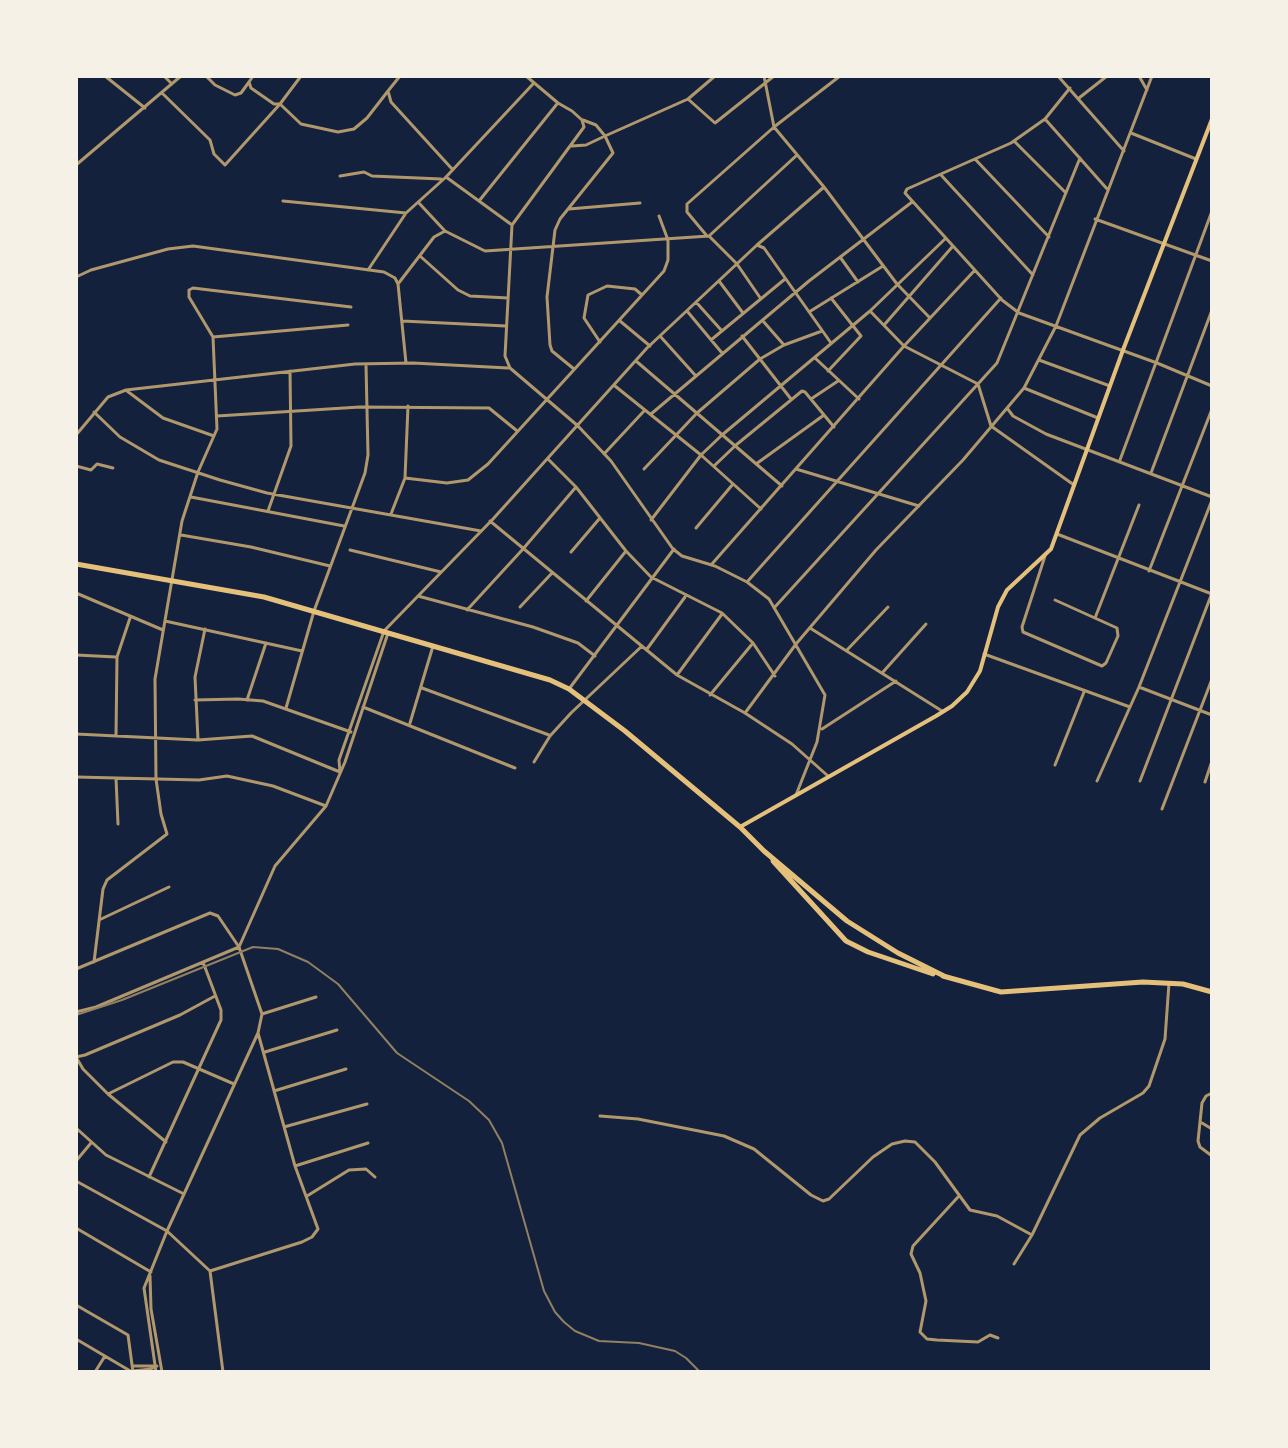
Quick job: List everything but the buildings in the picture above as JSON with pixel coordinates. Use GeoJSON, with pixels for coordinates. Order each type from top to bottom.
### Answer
{"type":"FeatureCollection","features":[{"type":"Feature","properties":{"kind":"highway"},"geometry":{"type":"LineString","coordinates":[[76,564],[264,597],[550,680],[569,689],[740,827],[846,941],[868,952],[1001,992],[1143,982],[1183,984],[1212,992]]}},
{"type":"Feature","properties":{"kind":"highway"},"geometry":{"type":"LineString","coordinates":[[764,851],[847,921],[898,953],[944,976]]}},
{"type":"Feature","properties":{"kind":"main road"},"geometry":{"type":"LineString","coordinates":[[740,827],[943,711],[967,692],[980,671],[998,607],[1007,590],[1051,549],[1212,119]]}},
{"type":"Feature","properties":{"kind":"street"},"geometry":{"type":"LineString","coordinates":[[105,76],[145,108]]}},
{"type":"Feature","properties":{"kind":"street"},"geometry":{"type":"LineString","coordinates":[[164,76],[172,84]]}},
{"type":"Feature","properties":{"kind":"street"},"geometry":{"type":"LineString","coordinates":[[76,165],[181,76]]}},
{"type":"Feature","properties":{"kind":"street"},"geometry":{"type":"LineString","coordinates":[[206,76],[215,85],[235,95],[241,93],[253,76]]}},
{"type":"Feature","properties":{"kind":"street"},"geometry":{"type":"LineString","coordinates":[[162,93],[210,140],[214,154],[225,165],[301,76]]}},
{"type":"Feature","properties":{"kind":"street"},"geometry":{"type":"LineString","coordinates":[[249,82],[251,88],[274,104],[280,104],[301,124],[338,132],[354,129],[360,124],[400,76]]}},
{"type":"Feature","properties":{"kind":"street"},"geometry":{"type":"LineString","coordinates":[[526,76],[582,120],[596,125],[613,153],[560,219],[555,230],[547,297],[550,345],[552,351],[574,370]]}},
{"type":"Feature","properties":{"kind":"street"},"geometry":{"type":"LineString","coordinates":[[572,146],[586,145],[688,99],[715,76]]}},
{"type":"Feature","properties":{"kind":"street"},"geometry":{"type":"LineString","coordinates":[[764,76],[774,127],[897,284],[930,318]]}},
{"type":"Feature","properties":{"kind":"street"},"geometry":{"type":"LineString","coordinates":[[688,99],[715,123],[774,76]]}},
{"type":"Feature","properties":{"kind":"street"},"geometry":{"type":"LineString","coordinates":[[761,299],[737,264],[687,212],[687,204],[774,127],[840,76]]}},
{"type":"Feature","properties":{"kind":"street"},"geometry":{"type":"LineString","coordinates":[[1058,76],[1124,151]]}},
{"type":"Feature","properties":{"kind":"street"},"geometry":{"type":"LineString","coordinates":[[1079,98],[1107,76]]}},
{"type":"Feature","properties":{"kind":"street"},"geometry":{"type":"LineString","coordinates":[[1139,76],[1147,90]]}},
{"type":"Feature","properties":{"kind":"street"},"geometry":{"type":"LineString","coordinates":[[745,713],[796,644],[876,550],[1024,388],[1056,326],[1152,76]]}},
{"type":"Feature","properties":{"kind":"street"},"geometry":{"type":"LineString","coordinates":[[368,270],[406,213],[453,170],[533,84]]}},
{"type":"Feature","properties":{"kind":"street"},"geometry":{"type":"LineString","coordinates":[[1070,88],[1045,119],[1014,141],[905,191],[1001,298],[1019,313],[1212,386]]}},
{"type":"Feature","properties":{"kind":"street"},"geometry":{"type":"LineString","coordinates":[[388,91],[391,102],[453,170]]}},
{"type":"Feature","properties":{"kind":"street"},"geometry":{"type":"LineString","coordinates":[[479,201],[558,103]]}},
{"type":"Feature","properties":{"kind":"street"},"geometry":{"type":"LineString","coordinates":[[1045,119],[1108,190]]}},
{"type":"Feature","properties":{"kind":"street"},"geometry":{"type":"LineString","coordinates":[[582,120],[584,127],[572,146],[512,225],[505,356],[510,368],[578,426],[604,454],[674,549],[682,556],[711,565],[747,582],[769,599],[825,695],[820,730],[796,795]]}},
{"type":"Feature","properties":{"kind":"street"},"geometry":{"type":"LineString","coordinates":[[1131,133],[1196,159]]}},
{"type":"Feature","properties":{"kind":"street"},"geometry":{"type":"LineString","coordinates":[[1205,137],[1212,139]]}},
{"type":"Feature","properties":{"kind":"street"},"geometry":{"type":"LineString","coordinates":[[1014,141],[1066,193]]}},
{"type":"Feature","properties":{"kind":"street"},"geometry":{"type":"LineString","coordinates":[[417,201],[445,231],[485,251],[708,236],[797,155]]}},
{"type":"Feature","properties":{"kind":"street"},"geometry":{"type":"LineString","coordinates":[[774,608],[997,363],[1080,158]]}},
{"type":"Feature","properties":{"kind":"street"},"geometry":{"type":"LineString","coordinates":[[975,159],[1049,237]]}},
{"type":"Feature","properties":{"kind":"street"},"geometry":{"type":"LineString","coordinates":[[340,176],[364,172],[372,176],[441,179]]}},
{"type":"Feature","properties":{"kind":"street"},"geometry":{"type":"LineString","coordinates":[[941,175],[1033,275]]}},
{"type":"Feature","properties":{"kind":"street"},"geometry":{"type":"LineString","coordinates":[[446,177],[512,225]]}},
{"type":"Feature","properties":{"kind":"street"},"geometry":{"type":"LineString","coordinates":[[76,1012],[96,1007],[239,947],[275,866],[326,806],[386,632],[650,346],[824,187]]}},
{"type":"Feature","properties":{"kind":"street"},"geometry":{"type":"LineString","coordinates":[[283,201],[406,213]]}},
{"type":"Feature","properties":{"kind":"street"},"geometry":{"type":"LineString","coordinates":[[651,414],[742,336],[913,201]]}},
{"type":"Feature","properties":{"kind":"street"},"geometry":{"type":"LineString","coordinates":[[569,209],[640,203]]}},
{"type":"Feature","properties":{"kind":"street"},"geometry":{"type":"LineString","coordinates":[[1120,460],[1212,211]]}},
{"type":"Feature","properties":{"kind":"street"},"geometry":{"type":"LineString","coordinates":[[405,478],[447,483],[468,480],[488,464],[664,271],[668,260],[668,240],[659,216]]}},
{"type":"Feature","properties":{"kind":"street"},"geometry":{"type":"LineString","coordinates":[[1095,219],[1212,261]]}},
{"type":"Feature","properties":{"kind":"street"},"geometry":{"type":"LineString","coordinates":[[398,284],[434,237],[445,231]]}},
{"type":"Feature","properties":{"kind":"street"},"geometry":{"type":"LineString","coordinates":[[651,520],[701,455],[779,384],[870,311],[946,238]]}},
{"type":"Feature","properties":{"kind":"street"},"geometry":{"type":"LineString","coordinates":[[757,245],[764,248],[831,343]]}},
{"type":"Feature","properties":{"kind":"street"},"geometry":{"type":"LineString","coordinates":[[76,277],[168,249],[193,246],[384,272],[395,278],[398,284],[406,363]]}},
{"type":"Feature","properties":{"kind":"street"},"geometry":{"type":"LineString","coordinates":[[884,325],[907,295],[953,246]]}},
{"type":"Feature","properties":{"kind":"street"},"geometry":{"type":"LineString","coordinates":[[420,256],[458,290],[470,296],[508,298]]}},
{"type":"Feature","properties":{"kind":"street"},"geometry":{"type":"LineString","coordinates":[[840,257],[858,282]]}},
{"type":"Feature","properties":{"kind":"street"},"geometry":{"type":"LineString","coordinates":[[809,312],[883,266]]}},
{"type":"Feature","properties":{"kind":"street"},"geometry":{"type":"LineString","coordinates":[[711,565],[975,270]]}},
{"type":"Feature","properties":{"kind":"street"},"geometry":{"type":"LineString","coordinates":[[711,340],[785,279]]}},
{"type":"Feature","properties":{"kind":"street"},"geometry":{"type":"LineString","coordinates":[[719,280],[743,313]]}},
{"type":"Feature","properties":{"kind":"street"},"geometry":{"type":"LineString","coordinates":[[600,342],[584,318],[588,295],[607,286],[635,289],[644,296]]}},
{"type":"Feature","properties":{"kind":"street"},"geometry":{"type":"LineString","coordinates":[[94,962],[103,889],[107,880],[167,834],[156,779],[155,679],[180,535],[198,472],[214,436],[217,416],[213,337],[189,297],[189,290],[193,288],[351,307]]}},
{"type":"Feature","properties":{"kind":"street"},"geometry":{"type":"LineString","coordinates":[[828,371],[860,338],[854,324],[831,298]]}},
{"type":"Feature","properties":{"kind":"street"},"geometry":{"type":"LineString","coordinates":[[747,582],[1001,298]]}},
{"type":"Feature","properties":{"kind":"street"},"geometry":{"type":"LineString","coordinates":[[696,302],[722,331]]}},
{"type":"Feature","properties":{"kind":"street"},"geometry":{"type":"LineString","coordinates":[[1151,473],[1212,310]]}},
{"type":"Feature","properties":{"kind":"street"},"geometry":{"type":"LineString","coordinates":[[687,311],[722,353]]}},
{"type":"Feature","properties":{"kind":"street"},"geometry":{"type":"LineString","coordinates":[[870,311],[904,346],[978,384],[991,426],[1074,485]]}},
{"type":"Feature","properties":{"kind":"street"},"geometry":{"type":"LineString","coordinates":[[762,320],[784,345]]}},
{"type":"Feature","properties":{"kind":"street"},"geometry":{"type":"LineString","coordinates":[[402,321],[506,326]]}},
{"type":"Feature","properties":{"kind":"street"},"geometry":{"type":"LineString","coordinates":[[620,321],[650,346]]}},
{"type":"Feature","properties":{"kind":"street"},"geometry":{"type":"LineString","coordinates":[[213,337],[348,325]]}},
{"type":"Feature","properties":{"kind":"street"},"geometry":{"type":"LineString","coordinates":[[644,469],[697,413],[760,359],[784,345],[822,331]]}},
{"type":"Feature","properties":{"kind":"street"},"geometry":{"type":"LineString","coordinates":[[660,336],[695,375]]}},
{"type":"Feature","properties":{"kind":"street"},"geometry":{"type":"LineString","coordinates":[[742,336],[791,399]]}},
{"type":"Feature","properties":{"kind":"street"},"geometry":{"type":"LineString","coordinates":[[815,358],[859,399]]}},
{"type":"Feature","properties":{"kind":"street"},"geometry":{"type":"LineString","coordinates":[[1039,360],[1110,386]]}},
{"type":"Feature","properties":{"kind":"street"},"geometry":{"type":"LineString","coordinates":[[636,361],[782,486]]}},
{"type":"Feature","properties":{"kind":"street"},"geometry":{"type":"LineString","coordinates":[[76,435],[108,397],[126,390],[366,364],[510,368]]}},
{"type":"Feature","properties":{"kind":"street"},"geometry":{"type":"LineString","coordinates":[[286,708],[314,611],[365,473],[368,455],[366,364]]}},
{"type":"Feature","properties":{"kind":"street"},"geometry":{"type":"LineString","coordinates":[[268,511],[291,446],[290,371]]}},
{"type":"Feature","properties":{"kind":"street"},"geometry":{"type":"LineString","coordinates":[[811,399],[838,381]]}},
{"type":"Feature","properties":{"kind":"street"},"geometry":{"type":"LineString","coordinates":[[615,386],[701,455],[761,509]]}},
{"type":"Feature","properties":{"kind":"street"},"geometry":{"type":"LineString","coordinates":[[1024,388],[1099,418]]}},
{"type":"Feature","properties":{"kind":"street"},"geometry":{"type":"LineString","coordinates":[[126,390],[163,418],[214,436]]}},
{"type":"Feature","properties":{"kind":"street"},"geometry":{"type":"LineString","coordinates":[[714,467],[802,391],[834,427]]}},
{"type":"Feature","properties":{"kind":"street"},"geometry":{"type":"LineString","coordinates":[[391,514],[405,478],[408,406]]}},
{"type":"Feature","properties":{"kind":"street"},"geometry":{"type":"LineString","coordinates":[[217,416],[367,407],[489,408],[517,431]]}},
{"type":"Feature","properties":{"kind":"street"},"geometry":{"type":"LineString","coordinates":[[1007,408],[1013,416],[1036,429],[1212,498],[1139,687],[1097,781]]}},
{"type":"Feature","properties":{"kind":"street"},"geometry":{"type":"LineString","coordinates":[[1149,571],[1212,409]]}},
{"type":"Feature","properties":{"kind":"street"},"geometry":{"type":"LineString","coordinates":[[604,454],[644,411]]}},
{"type":"Feature","properties":{"kind":"street"},"geometry":{"type":"LineString","coordinates":[[94,412],[120,437],[159,460],[198,472],[274,494],[481,531]]}},
{"type":"Feature","properties":{"kind":"street"},"geometry":{"type":"LineString","coordinates":[[756,464],[824,415]]}},
{"type":"Feature","properties":{"kind":"street"},"geometry":{"type":"LineString","coordinates":[[548,459],[576,487],[626,551],[651,577],[685,597],[722,613],[753,643],[775,676]]}},
{"type":"Feature","properties":{"kind":"street"},"geometry":{"type":"LineString","coordinates":[[76,466],[91,470],[97,464],[113,468]]}},
{"type":"Feature","properties":{"kind":"street"},"geometry":{"type":"LineString","coordinates":[[796,469],[919,506]]}},
{"type":"Feature","properties":{"kind":"street"},"geometry":{"type":"LineString","coordinates":[[696,528],[733,484]]}},
{"type":"Feature","properties":{"kind":"street"},"geometry":{"type":"LineString","coordinates":[[467,610],[576,487]]}},
{"type":"Feature","properties":{"kind":"street"},"geometry":{"type":"LineString","coordinates":[[190,497],[344,526]]}},
{"type":"Feature","properties":{"kind":"street"},"geometry":{"type":"LineString","coordinates":[[1095,618],[1139,505]]}},
{"type":"Feature","properties":{"kind":"street"},"geometry":{"type":"LineString","coordinates":[[571,552],[600,518]]}},
{"type":"Feature","properties":{"kind":"street"},"geometry":{"type":"LineString","coordinates":[[490,521],[677,675],[745,713],[792,744],[829,777]]}},
{"type":"Feature","properties":{"kind":"street"},"geometry":{"type":"LineString","coordinates":[[1057,534],[1212,594],[1140,781]]}},
{"type":"Feature","properties":{"kind":"street"},"geometry":{"type":"LineString","coordinates":[[180,535],[251,547],[330,566]]}},
{"type":"Feature","properties":{"kind":"street"},"geometry":{"type":"LineString","coordinates":[[569,689],[674,549]]}},
{"type":"Feature","properties":{"kind":"street"},"geometry":{"type":"LineString","coordinates":[[350,550],[441,572]]}},
{"type":"Feature","properties":{"kind":"street"},"geometry":{"type":"LineString","coordinates":[[586,601],[626,551]]}},
{"type":"Feature","properties":{"kind":"street"},"geometry":{"type":"LineString","coordinates":[[1045,556],[1023,632],[1102,666],[1106,663],[1118,633],[1117,628],[1055,600]]}},
{"type":"Feature","properties":{"kind":"street"},"geometry":{"type":"LineString","coordinates":[[520,607],[552,573]]}},
{"type":"Feature","properties":{"kind":"street"},"geometry":{"type":"LineString","coordinates":[[76,593],[163,630]]}},
{"type":"Feature","properties":{"kind":"street"},"geometry":{"type":"LineString","coordinates":[[418,596],[533,627],[578,643],[595,656]]}},
{"type":"Feature","properties":{"kind":"street"},"geometry":{"type":"LineString","coordinates":[[534,762],[550,736],[644,648],[685,597]]}},
{"type":"Feature","properties":{"kind":"street"},"geometry":{"type":"LineString","coordinates":[[847,650],[888,607]]}},
{"type":"Feature","properties":{"kind":"street"},"geometry":{"type":"LineString","coordinates":[[677,675],[722,613]]}},
{"type":"Feature","properties":{"kind":"street"},"geometry":{"type":"LineString","coordinates":[[116,736],[117,657],[130,618]]}},
{"type":"Feature","properties":{"kind":"street"},"geometry":{"type":"LineString","coordinates":[[165,621],[302,651]]}},
{"type":"Feature","properties":{"kind":"street"},"geometry":{"type":"LineString","coordinates":[[883,672],[926,624]]}},
{"type":"Feature","properties":{"kind":"street"},"geometry":{"type":"LineString","coordinates":[[810,628],[943,711]]}},
{"type":"Feature","properties":{"kind":"street"},"geometry":{"type":"LineString","coordinates":[[198,740],[195,677],[205,629]]}},
{"type":"Feature","properties":{"kind":"street"},"geometry":{"type":"LineString","coordinates":[[352,732],[386,632]]}},
{"type":"Feature","properties":{"kind":"street"},"geometry":{"type":"LineString","coordinates":[[247,700],[266,643]]}},
{"type":"Feature","properties":{"kind":"street"},"geometry":{"type":"LineString","coordinates":[[710,695],[753,643]]}},
{"type":"Feature","properties":{"kind":"street"},"geometry":{"type":"LineString","coordinates":[[409,724],[433,646]]}},
{"type":"Feature","properties":{"kind":"street"},"geometry":{"type":"LineString","coordinates":[[984,654],[1130,707]]}},
{"type":"Feature","properties":{"kind":"street"},"geometry":{"type":"LineString","coordinates":[[76,655],[117,657]]}},
{"type":"Feature","properties":{"kind":"street"},"geometry":{"type":"LineString","coordinates":[[1162,809],[1212,679]]}},
{"type":"Feature","properties":{"kind":"street"},"geometry":{"type":"LineString","coordinates":[[820,730],[896,681]]}},
{"type":"Feature","properties":{"kind":"street"},"geometry":{"type":"LineString","coordinates":[[1139,687],[1212,715]]}},
{"type":"Feature","properties":{"kind":"street"},"geometry":{"type":"LineString","coordinates":[[422,688],[550,736]]}},
{"type":"Feature","properties":{"kind":"street"},"geometry":{"type":"LineString","coordinates":[[1055,765],[1084,692]]}},
{"type":"Feature","properties":{"kind":"street"},"geometry":{"type":"LineString","coordinates":[[195,700],[247,700],[286,708],[352,732]]}},
{"type":"Feature","properties":{"kind":"street"},"geometry":{"type":"LineString","coordinates":[[363,707],[515,768]]}},
{"type":"Feature","properties":{"kind":"street"},"geometry":{"type":"LineString","coordinates":[[76,734],[198,740],[252,736],[340,772]]}},
{"type":"Feature","properties":{"kind":"street"},"geometry":{"type":"LineString","coordinates":[[1205,782],[1212,761]]}},
{"type":"Feature","properties":{"kind":"street"},"geometry":{"type":"LineString","coordinates":[[76,786],[77,777],[199,780],[227,776],[273,786],[326,806]]}},
{"type":"Feature","properties":{"kind":"street"},"geometry":{"type":"LineString","coordinates":[[116,778],[118,824]]}},
{"type":"Feature","properties":{"kind":"street"},"geometry":{"type":"LineString","coordinates":[[99,920],[169,887]]}},
{"type":"Feature","properties":{"kind":"street"},"geometry":{"type":"LineString","coordinates":[[76,969],[210,913],[218,916],[239,947],[262,1014],[258,1033],[151,1272],[151,1309],[159,1372]]}},
{"type":"Feature","properties":{"kind":"street"},"geometry":{"type":"LineString","coordinates":[[149,1177],[221,1020],[221,1010],[203,962]]}},
{"type":"Feature","properties":{"kind":"street"},"geometry":{"type":"LineString","coordinates":[[1014,1264],[1032,1235],[1080,1135],[1149,1086],[1165,1039],[1169,983]]}},
{"type":"Feature","properties":{"kind":"street"},"geometry":{"type":"LineString","coordinates":[[166,1142],[108,1094],[83,1069],[76,1056],[180,1015],[215,996]]}},
{"type":"Feature","properties":{"kind":"street"},"geometry":{"type":"LineString","coordinates":[[262,1014],[316,997]]}},
{"type":"Feature","properties":{"kind":"street"},"geometry":{"type":"LineString","coordinates":[[265,1052],[337,1030]]}},
{"type":"Feature","properties":{"kind":"street"},"geometry":{"type":"LineString","coordinates":[[210,1271],[302,1242],[312,1237],[318,1226],[295,1166],[258,1033]]}},
{"type":"Feature","properties":{"kind":"street"},"geometry":{"type":"LineString","coordinates":[[108,1094],[173,1062],[183,1062],[234,1084]]}},
{"type":"Feature","properties":{"kind":"street"},"geometry":{"type":"LineString","coordinates":[[274,1091],[346,1069]]}},
{"type":"Feature","properties":{"kind":"street"},"geometry":{"type":"LineString","coordinates":[[1212,1093],[1202,1103],[1199,1144],[1212,1156]]}},
{"type":"Feature","properties":{"kind":"street"},"geometry":{"type":"LineString","coordinates":[[284,1127],[367,1104]]}},
{"type":"Feature","properties":{"kind":"street"},"geometry":{"type":"LineString","coordinates":[[600,1116],[638,1119],[724,1136],[754,1149],[811,1195],[823,1201],[892,1144],[915,1142],[975,1212],[997,1216],[1032,1235]]}},
{"type":"Feature","properties":{"kind":"street"},"geometry":{"type":"LineString","coordinates":[[1202,1123],[1212,1129]]}},
{"type":"Feature","properties":{"kind":"street"},"geometry":{"type":"LineString","coordinates":[[76,1128],[106,1155],[184,1194]]}},
{"type":"Feature","properties":{"kind":"street"},"geometry":{"type":"LineString","coordinates":[[76,1161],[91,1143]]}},
{"type":"Feature","properties":{"kind":"street"},"geometry":{"type":"LineString","coordinates":[[295,1166],[368,1143]]}},
{"type":"Feature","properties":{"kind":"street"},"geometry":{"type":"LineString","coordinates":[[307,1196],[349,1170],[366,1169],[375,1177]]}},
{"type":"Feature","properties":{"kind":"street"},"geometry":{"type":"LineString","coordinates":[[76,1181],[167,1231],[210,1271],[223,1372]]}},
{"type":"Feature","properties":{"kind":"street"},"geometry":{"type":"LineString","coordinates":[[959,1195],[913,1246],[911,1254],[920,1273],[926,1301],[920,1332],[927,1339],[937,1340],[978,1342],[990,1335],[998,1338]]}},
{"type":"Feature","properties":{"kind":"street"},"geometry":{"type":"LineString","coordinates":[[76,1228],[151,1272]]}},
{"type":"Feature","properties":{"kind":"street"},"geometry":{"type":"LineString","coordinates":[[76,1305],[128,1335],[133,1370]]}},
{"type":"Feature","properties":{"kind":"street"},"geometry":{"type":"LineString","coordinates":[[76,1339],[133,1370],[158,1366]]}},
{"type":"Feature","properties":{"kind":"street"},"geometry":{"type":"LineString","coordinates":[[95,1372],[105,1356]]}},
{"type":"Feature","properties":{"kind":"railway"},"geometry":{"type":"LineString","coordinates":[[76,1015],[122,1000],[253,947],[278,949],[308,962],[338,984],[397,1053],[469,1101],[489,1120],[502,1143],[544,1291],[564,1322],[575,1331],[599,1341],[639,1343],[675,1351],[700,1372]]}}]}
